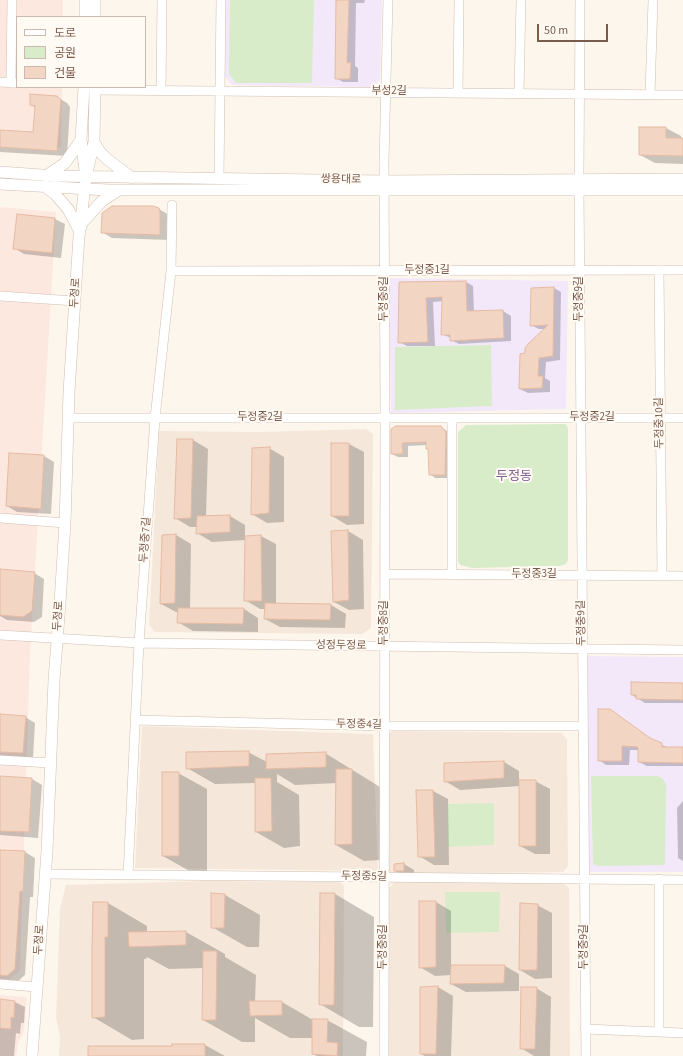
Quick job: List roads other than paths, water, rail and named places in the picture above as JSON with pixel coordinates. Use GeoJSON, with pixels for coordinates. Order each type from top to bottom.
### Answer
{"type":"FeatureCollection","features":[{"type":"Feature","properties":{"kind":"street"},"geometry":{"type":"LineString","coordinates":[[0,82],[14,83],[12,0]]}},
{"type":"Feature","properties":{"kind":"street"},"geometry":{"type":"LineString","coordinates":[[85,0],[85,16]]}},
{"type":"Feature","properties":{"kind":"street"},"geometry":{"type":"LineString","coordinates":[[95,0],[95,16]]}},
{"type":"Feature","properties":{"kind":"street"},"geometry":{"type":"LineString","coordinates":[[161,90],[162,0]]}},
{"type":"Feature","properties":{"kind":"street"},"geometry":{"type":"LineString","coordinates":[[219,179],[221,0]]}},
{"type":"Feature","properties":{"kind":"street","name":"두정중8길"},"geometry":{"type":"LineString","coordinates":[[384,1056],[384,186],[388,0]]}},
{"type":"Feature","properties":{"kind":"street"},"geometry":{"type":"LineString","coordinates":[[458,93],[459,0]]}},
{"type":"Feature","properties":{"kind":"street"},"geometry":{"type":"LineString","coordinates":[[519,93],[521,0]]}},
{"type":"Feature","properties":{"kind":"street","name":"두정중9길"},"geometry":{"type":"LineString","coordinates":[[580,0],[579,270],[586,1056]]}},
{"type":"Feature","properties":{"kind":"street"},"geometry":{"type":"LineString","coordinates":[[650,94],[653,0]]}},
{"type":"Feature","properties":{"kind":"street","name":"두정로"},"geometry":{"type":"LineString","coordinates":[[84,88],[81,140],[86,177]]}},
{"type":"Feature","properties":{"kind":"street","name":"부성2길"},"geometry":{"type":"LineString","coordinates":[[95,89],[683,95]]}},
{"type":"Feature","properties":{"kind":"street","name":"두정로"},"geometry":{"type":"LineString","coordinates":[[32,1056],[45,874],[54,680],[65,523],[68,418],[75,301],[86,177],[94,142],[95,89]]}},
{"type":"Feature","properties":{"kind":"street"},"geometry":{"type":"LineString","coordinates":[[46,176],[65,163],[81,140]]}},
{"type":"Feature","properties":{"kind":"street"},"geometry":{"type":"LineString","coordinates":[[94,142],[107,160],[133,178]]}},
{"type":"Feature","properties":{"kind":"street","name":"쌍용대로"},"geometry":{"type":"LineString","coordinates":[[0,172],[46,176],[219,179],[384,186]]}},
{"type":"Feature","properties":{"kind":"street","name":"쌍용대로"},"geometry":{"type":"LineString","coordinates":[[0,184],[47,188],[119,190],[579,184],[683,179]]}},
{"type":"Feature","properties":{"kind":"street","name":"쌍용대로"},"geometry":{"type":"LineString","coordinates":[[579,184],[683,190]]}},
{"type":"Feature","properties":{"kind":"street"},"geometry":{"type":"LineString","coordinates":[[47,188],[55,194],[68,210],[80,232]]}},
{"type":"Feature","properties":{"kind":"street"},"geometry":{"type":"LineString","coordinates":[[80,232],[82,223],[102,201],[119,190]]}},
{"type":"Feature","properties":{"kind":"street","name":"두정중7길"},"geometry":{"type":"LineString","coordinates":[[128,875],[139,643],[154,418],[171,271],[172,205]]}},
{"type":"Feature","properties":{"kind":"street","name":"두정중10길"},"geometry":{"type":"LineString","coordinates":[[659,270],[662,576]]}},
{"type":"Feature","properties":{"kind":"street","name":"두정중1길"},"geometry":{"type":"LineString","coordinates":[[171,271],[683,270]]}},
{"type":"Feature","properties":{"kind":"street"},"geometry":{"type":"LineString","coordinates":[[0,296],[75,301]]}},
{"type":"Feature","properties":{"kind":"street","name":"두정중2길"},"geometry":{"type":"LineString","coordinates":[[68,418],[683,418]]}},
{"type":"Feature","properties":{"kind":"street"},"geometry":{"type":"LineString","coordinates":[[452,418],[452,574]]}},
{"type":"Feature","properties":{"kind":"street"},"geometry":{"type":"LineString","coordinates":[[0,518],[65,523]]}},
{"type":"Feature","properties":{"kind":"street","name":"두정중3길"},"geometry":{"type":"LineString","coordinates":[[385,574],[683,576]]}},
{"type":"Feature","properties":{"kind":"street","name":"성정두정로"},"geometry":{"type":"LineString","coordinates":[[0,635],[139,643],[683,650]]}},
{"type":"Feature","properties":{"kind":"street","name":"두정중4길"},"geometry":{"type":"LineString","coordinates":[[135,720],[385,726],[583,726]]}},
{"type":"Feature","properties":{"kind":"street"},"geometry":{"type":"LineString","coordinates":[[0,760],[50,763]]}},
{"type":"Feature","properties":{"kind":"street","name":"두정중5길"},"geometry":{"type":"LineString","coordinates":[[45,874],[683,880]]}},
{"type":"Feature","properties":{"kind":"street"},"geometry":{"type":"LineString","coordinates":[[659,879],[659,1032]]}},
{"type":"Feature","properties":{"kind":"street"},"geometry":{"type":"LineString","coordinates":[[0,984],[36,987]]}},
{"type":"Feature","properties":{"kind":"street"},"geometry":{"type":"LineString","coordinates":[[585,1029],[683,1033]]}},
{"type":"Feature","properties":{"kind":"district","name":"두정동"},"geometry":{"type":"Point","coordinates":[514,477]}}]}
